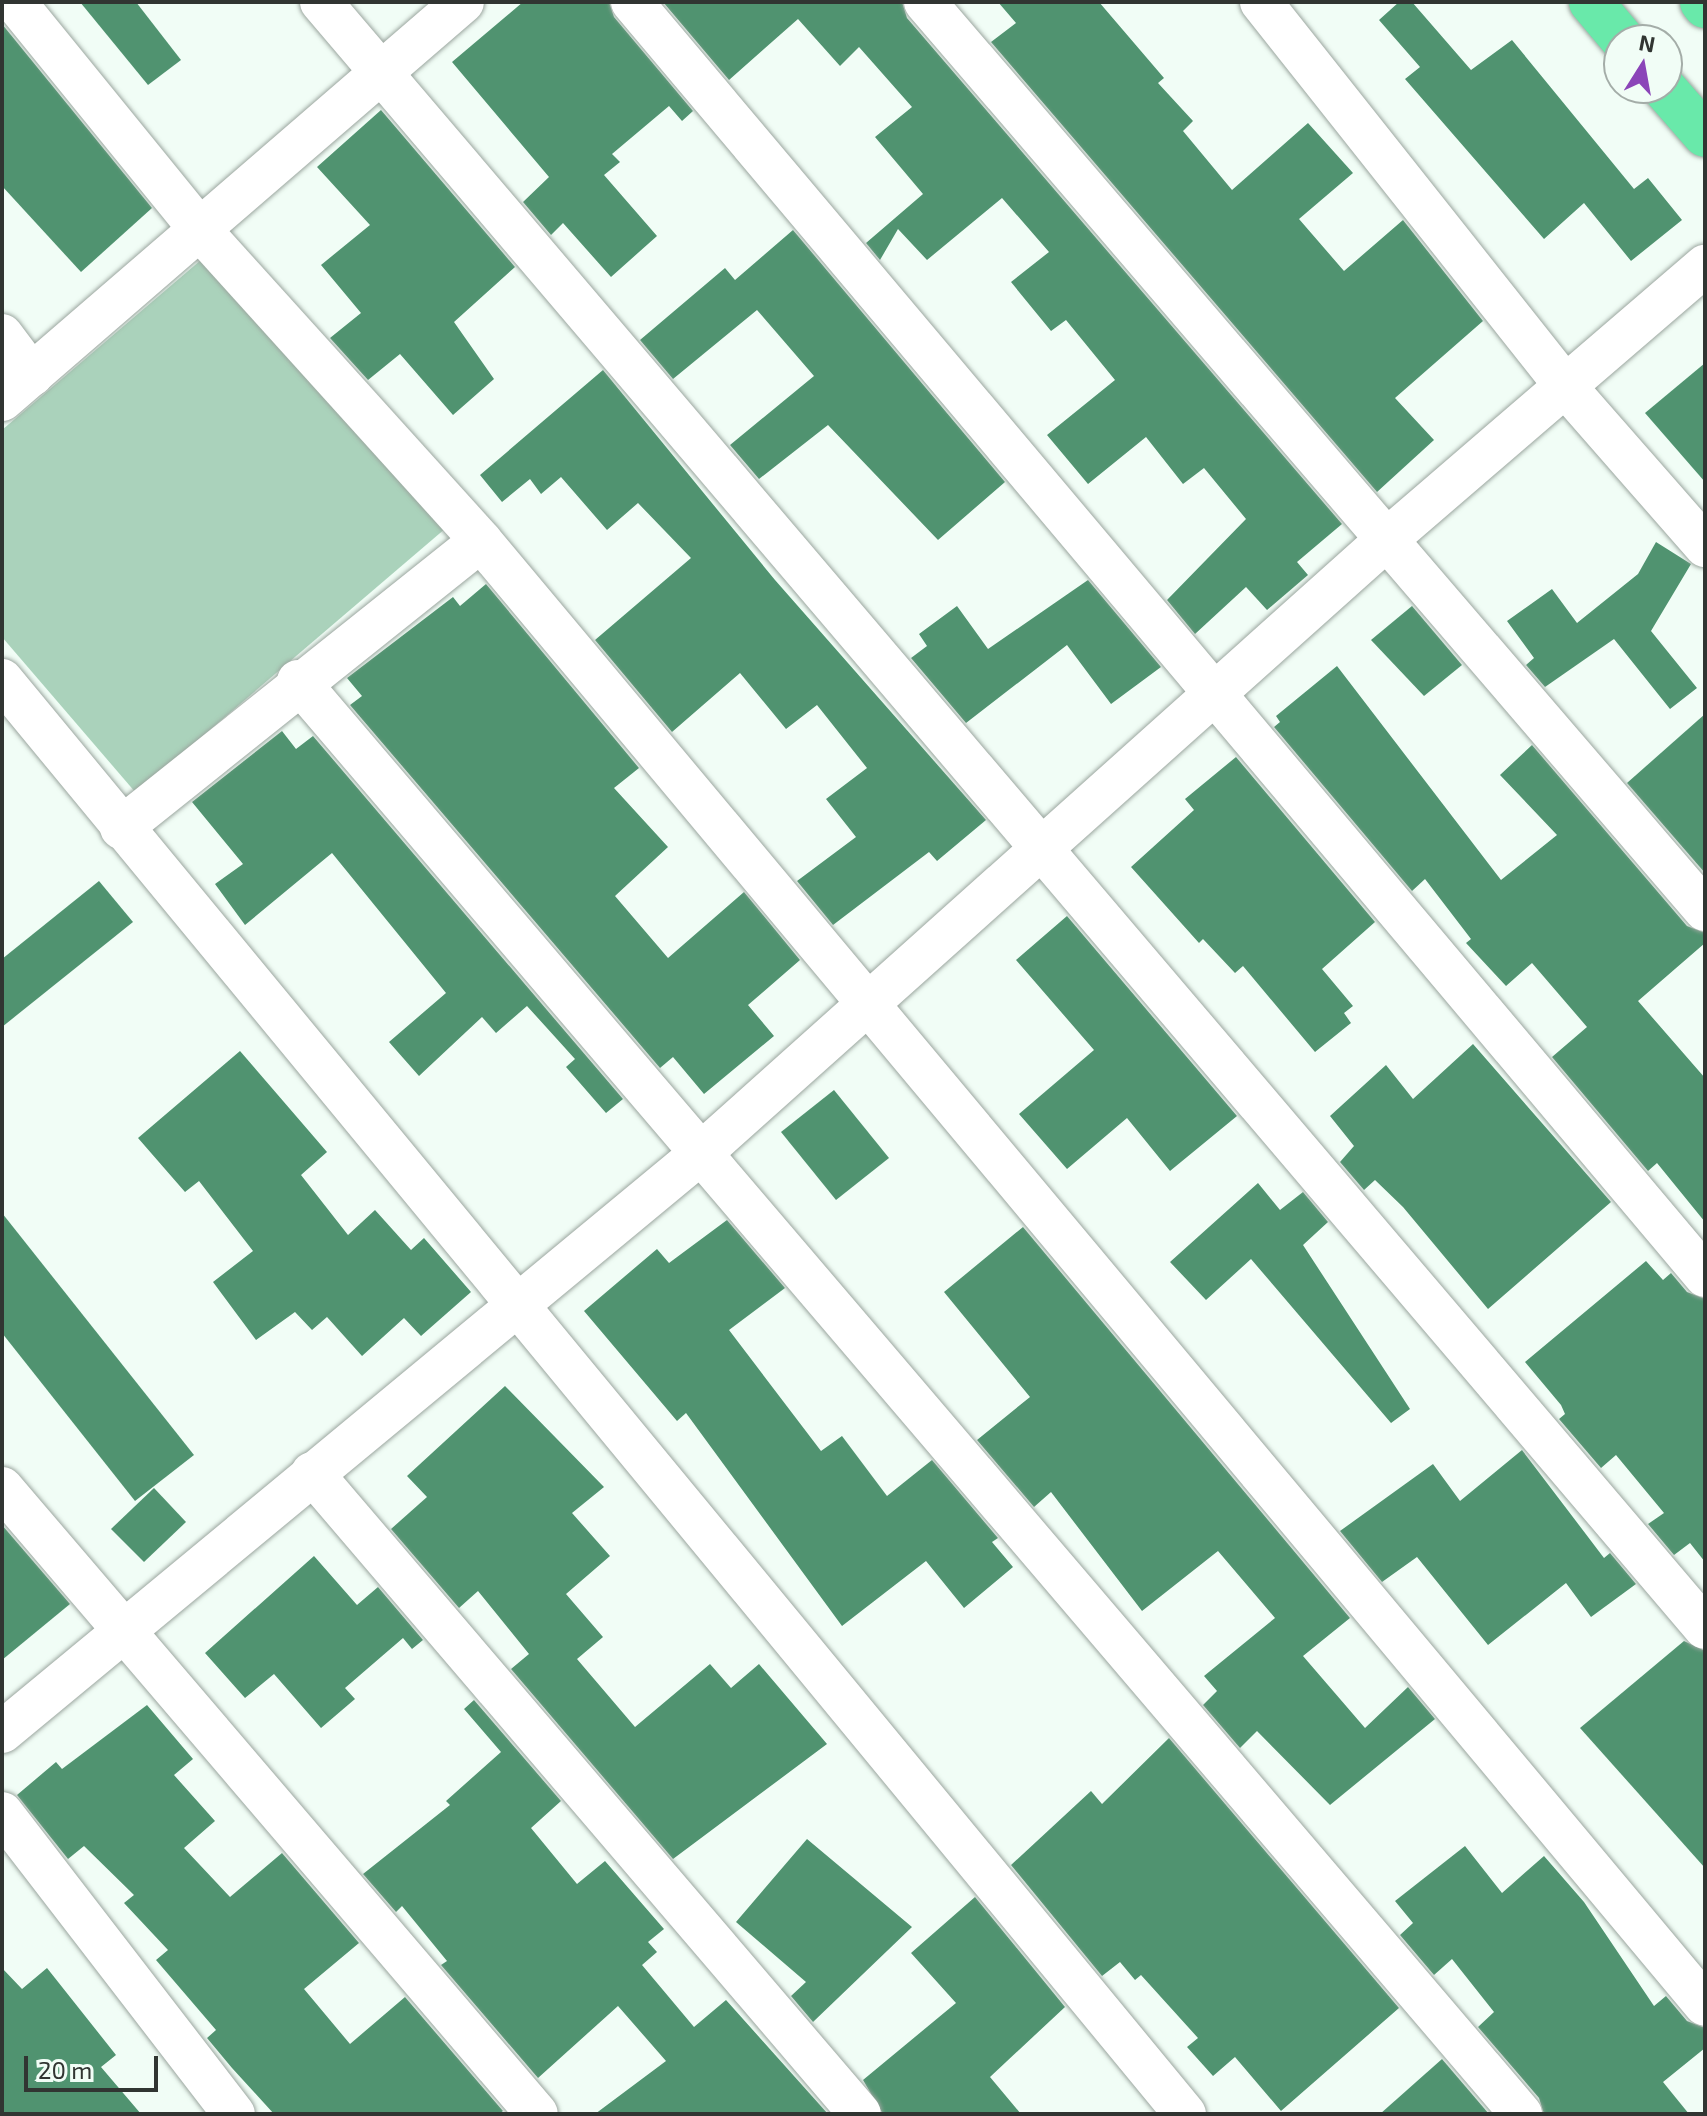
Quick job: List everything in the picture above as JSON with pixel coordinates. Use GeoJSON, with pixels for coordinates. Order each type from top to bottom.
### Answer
{"type":"FeatureCollection","features":[{"type":"Feature","properties":{"kind":"highway"},"geometry":{"type":"LineString","coordinates":[[1591,2],[1610,24]]}},
{"type":"Feature","properties":{"kind":"highway"},"geometry":{"type":"LineString","coordinates":[[1678,104],[1705,135]]}},
{"type":"Feature","properties":{"kind":"street"},"geometry":{"type":"LineString","coordinates":[[15,2],[202,232],[481,541],[1705,2005]]}},
{"type":"Feature","properties":{"kind":"street"},"geometry":{"type":"LineString","coordinates":[[321,2],[379,76],[1705,1628]]}},
{"type":"Feature","properties":{"kind":"street"},"geometry":{"type":"LineString","coordinates":[[2,335],[17,388],[202,232],[463,2]]}},
{"type":"Feature","properties":{"kind":"street"},"geometry":{"type":"LineString","coordinates":[[632,2],[1215,699],[1705,1276]]}},
{"type":"Feature","properties":{"kind":"street"},"geometry":{"type":"LineString","coordinates":[[925,2],[1705,910]]}},
{"type":"Feature","properties":{"kind":"street"},"geometry":{"type":"LineString","coordinates":[[1261,2],[1565,386],[1705,546]]}},
{"type":"Feature","properties":{"kind":"street"},"geometry":{"type":"LineString","coordinates":[[2,1732],[121,1630],[699,1155],[1040,848],[1215,699],[1385,541],[1705,266]]}},
{"type":"Feature","properties":{"kind":"street"},"geometry":{"type":"LineString","coordinates":[[121,828],[298,681],[481,541]]}},
{"type":"Feature","properties":{"kind":"street"},"geometry":{"type":"LineString","coordinates":[[2,680],[1185,2114]]}},
{"type":"Feature","properties":{"kind":"street"},"geometry":{"type":"LineString","coordinates":[[298,681],[699,1155],[1521,2114]]}},
{"type":"Feature","properties":{"kind":"street"},"geometry":{"type":"LineString","coordinates":[[312,1473],[860,2114]]}},
{"type":"Feature","properties":{"kind":"street"},"geometry":{"type":"LineString","coordinates":[[2,1488],[537,2114]]}},
{"type":"Feature","properties":{"kind":"street"},"geometry":{"type":"LineString","coordinates":[[2,1813],[234,2114]]}},
{"type":"Feature","properties":{"kind":"green space"},"geometry":{"type":"Polygon","coordinates":[[[222,242],[460,516],[136,793],[2,637],[2,430],[222,242]]]}},
{"type":"Feature","properties":{"kind":"building"},"geometry":{"type":"Polygon","coordinates":[[[80,2],[136,2],[181,60],[148,85],[80,2]]]}},
{"type":"Feature","properties":{"kind":"building"},"geometry":{"type":"Polygon","coordinates":[[[523,2],[609,2],[614,17],[693,111],[682,121],[669,106],[612,154],[620,162],[604,175],[657,236],[611,277],[563,223],[551,235],[523,202],[549,177],[452,62],[523,2]]]}},
{"type":"Feature","properties":{"kind":"building"},"geometry":{"type":"Polygon","coordinates":[[[663,2],[902,2],[907,18],[1342,524],[1297,562],[1308,575],[1267,610],[1246,587],[1195,634],[1167,600],[1246,519],[1204,468],[1183,484],[1146,437],[1088,484],[1047,435],[1115,380],[1066,320],[1051,331],[1011,282],[1049,252],[1002,198],[927,260],[898,229],[880,260],[866,243],[923,194],[875,137],[912,107],[859,47],[840,66],[798,19],[729,80],[663,2]]]}},
{"type":"Feature","properties":{"kind":"building"},"geometry":{"type":"Polygon","coordinates":[[[998,2],[1099,2],[1164,78],[1158,83],[1193,121],[1183,131],[1232,190],[1308,123],[1353,173],[1299,219],[1344,271],[1403,220],[1483,321],[1395,398],[1434,440],[1377,492],[991,42],[1016,23],[998,2]]]}},
{"type":"Feature","properties":{"kind":"building"},"geometry":{"type":"Polygon","coordinates":[[[1399,2],[1412,2],[1471,70],[1512,40],[1634,189],[1648,178],[1682,220],[1631,261],[1584,203],[1544,239],[1405,79],[1420,67],[1379,20],[1399,2]]]}},
{"type":"Feature","properties":{"kind":"building"},"geometry":{"type":"Polygon","coordinates":[[[2,24],[152,208],[81,272],[2,186],[2,24]]]}},
{"type":"Feature","properties":{"kind":"building"},"geometry":{"type":"Polygon","coordinates":[[[381,110],[515,267],[454,322],[494,379],[453,415],[400,354],[368,380],[330,338],[361,313],[321,265],[370,225],[317,167],[381,110]]]}},
{"type":"Feature","properties":{"kind":"building"},"geometry":{"type":"Polygon","coordinates":[[[793,230],[1005,482],[938,540],[828,425],[759,479],[730,445],[814,376],[757,310],[673,379],[640,340],[725,268],[735,280],[793,230]]]}},
{"type":"Feature","properties":{"kind":"building"},"geometry":{"type":"Polygon","coordinates":[[[1705,363],[1705,482],[1645,413],[1705,363]]]}},
{"type":"Feature","properties":{"kind":"building"},"geometry":{"type":"Polygon","coordinates":[[[603,370],[775,580],[986,820],[937,861],[929,852],[833,925],[797,881],[856,837],[826,799],[867,768],[817,705],[786,729],[740,673],[672,732],[595,640],[691,558],[638,503],[607,530],[561,477],[541,494],[530,479],[502,502],[480,475],[603,370]]]}},
{"type":"Feature","properties":{"kind":"building"},"geometry":{"type":"Polygon","coordinates":[[[1656,542],[1691,564],[1651,631],[1697,688],[1670,709],[1614,639],[1545,687],[1526,665],[1534,658],[1507,621],[1552,589],[1577,623],[1638,574],[1656,542]]]}},
{"type":"Feature","properties":{"kind":"building"},"geometry":{"type":"Polygon","coordinates":[[[1088,580],[1161,667],[1111,704],[1067,645],[966,723],[911,658],[927,646],[919,634],[957,606],[988,649],[1088,580]]]}},
{"type":"Feature","properties":{"kind":"building"},"geometry":{"type":"Polygon","coordinates":[[[486,584],[639,768],[614,788],[668,847],[615,896],[668,958],[744,892],[800,960],[748,1005],[774,1036],[704,1094],[673,1057],[660,1068],[350,705],[362,696],[347,678],[453,597],[460,606],[486,584]]]}},
{"type":"Feature","properties":{"kind":"building"},"geometry":{"type":"Polygon","coordinates":[[[1412,606],[1462,665],[1424,696],[1371,640],[1412,606]]]}},
{"type":"Feature","properties":{"kind":"building"},"geometry":{"type":"Polygon","coordinates":[[[1337,666],[1501,880],[1557,835],[1500,775],[1532,745],[1687,926],[1705,933],[1705,943],[1638,1001],[1705,1078],[1705,1222],[1657,1163],[1648,1171],[1552,1057],[1587,1027],[1532,963],[1506,986],[1466,943],[1471,939],[1425,879],[1412,891],[1274,727],[1280,722],[1276,716],[1337,666]]]}},
{"type":"Feature","properties":{"kind":"building"},"geometry":{"type":"Polygon","coordinates":[[[1705,714],[1705,873],[1627,783],[1705,714]]]}},
{"type":"Feature","properties":{"kind":"building"},"geometry":{"type":"Polygon","coordinates":[[[282,731],[296,749],[313,736],[623,1099],[606,1113],[566,1067],[575,1059],[527,1006],[496,1033],[482,1017],[419,1076],[389,1042],[446,993],[332,853],[245,925],[215,884],[243,864],[192,802],[282,731]]]}},
{"type":"Feature","properties":{"kind":"building"},"geometry":{"type":"Polygon","coordinates":[[[1236,757],[1375,922],[1322,969],[1353,1006],[1344,1013],[1351,1023],[1315,1052],[1243,966],[1235,973],[1203,939],[1199,943],[1131,867],[1194,810],[1185,799],[1236,757]]]}},
{"type":"Feature","properties":{"kind":"building"},"geometry":{"type":"Polygon","coordinates":[[[99,881],[133,922],[2,1027],[2,959],[99,881]]]}},
{"type":"Feature","properties":{"kind":"building"},"geometry":{"type":"Polygon","coordinates":[[[1067,916],[1237,1116],[1170,1171],[1127,1118],[1067,1169],[1019,1114],[1094,1050],[1016,960],[1067,916]]]}},
{"type":"Feature","properties":{"kind":"building"},"geometry":{"type":"Polygon","coordinates":[[[1473,1044],[1611,1202],[1488,1309],[1403,1207],[1375,1180],[1364,1190],[1340,1162],[1354,1146],[1330,1116],[1386,1065],[1413,1099],[1473,1044]]]}},
{"type":"Feature","properties":{"kind":"building"},"geometry":{"type":"Polygon","coordinates":[[[240,1051],[327,1152],[301,1175],[348,1235],[375,1210],[411,1250],[424,1238],[471,1292],[421,1336],[404,1318],[362,1356],[327,1317],[312,1330],[295,1312],[256,1340],[213,1282],[253,1251],[199,1181],[185,1192],[138,1138],[240,1051]]]}},
{"type":"Feature","properties":{"kind":"building"},"geometry":{"type":"Polygon","coordinates":[[[834,1090],[889,1158],[836,1200],[781,1132],[834,1090]]]}},
{"type":"Feature","properties":{"kind":"building"},"geometry":{"type":"Polygon","coordinates":[[[1258,1183],[1280,1210],[1303,1192],[1328,1222],[1303,1245],[1410,1409],[1391,1423],[1251,1259],[1206,1300],[1170,1262],[1258,1183]]]}},
{"type":"Feature","properties":{"kind":"building"},"geometry":{"type":"Polygon","coordinates":[[[2,1213],[194,1455],[135,1501],[2,1333],[2,1213]]]}},
{"type":"Feature","properties":{"kind":"building"},"geometry":{"type":"Polygon","coordinates":[[[727,1220],[785,1288],[729,1330],[821,1451],[842,1436],[887,1496],[932,1460],[998,1538],[992,1542],[1013,1567],[964,1608],[926,1561],[842,1626],[686,1413],[677,1421],[584,1311],[657,1249],[669,1263],[727,1220]]]}},
{"type":"Feature","properties":{"kind":"building"},"geometry":{"type":"Polygon","coordinates":[[[1023,1227],[1350,1618],[1303,1656],[1365,1728],[1408,1687],[1435,1719],[1330,1805],[1257,1731],[1240,1748],[1203,1705],[1217,1691],[1204,1676],[1275,1618],[1218,1551],[1142,1611],[1051,1492],[1034,1507],[977,1440],[1030,1397],[944,1292],[1023,1227]]]}},
{"type":"Feature","properties":{"kind":"building"},"geometry":{"type":"Polygon","coordinates":[[[1646,1261],[1663,1280],[1671,1273],[1687,1292],[1705,1299],[1705,1562],[1690,1543],[1674,1555],[1648,1524],[1664,1513],[1616,1455],[1601,1468],[1559,1419],[1565,1414],[1561,1405],[1525,1362],[1646,1261]]]}},
{"type":"Feature","properties":{"kind":"building"},"geometry":{"type":"Polygon","coordinates":[[[505,1386],[604,1487],[572,1513],[610,1556],[566,1594],[603,1637],[577,1659],[635,1727],[710,1664],[731,1688],[759,1664],[827,1744],[673,1859],[511,1669],[529,1654],[478,1591],[459,1608],[391,1529],[427,1497],[407,1476],[505,1386]]]}},
{"type":"Feature","properties":{"kind":"building"},"geometry":{"type":"Polygon","coordinates":[[[1522,1450],[1604,1558],[1610,1553],[1636,1584],[1591,1617],[1566,1583],[1488,1645],[1417,1557],[1382,1582],[1340,1531],[1433,1464],[1460,1501],[1522,1450]]]}},
{"type":"Feature","properties":{"kind":"building"},"geometry":{"type":"Polygon","coordinates":[[[154,1488],[186,1522],[144,1562],[111,1529],[154,1488]]]}},
{"type":"Feature","properties":{"kind":"building"},"geometry":{"type":"Polygon","coordinates":[[[2,1525],[70,1604],[2,1660],[2,1525]]]}},
{"type":"Feature","properties":{"kind":"building"},"geometry":{"type":"Polygon","coordinates":[[[314,1556],[357,1605],[378,1587],[423,1640],[412,1649],[403,1638],[345,1688],[355,1699],[321,1728],[274,1674],[245,1698],[205,1653],[314,1556]]]}},
{"type":"Feature","properties":{"kind":"building"},"geometry":{"type":"Polygon","coordinates":[[[1684,1641],[1705,1651],[1705,1868],[1580,1728],[1684,1641]]]}},
{"type":"Feature","properties":{"kind":"building"},"geometry":{"type":"Polygon","coordinates":[[[474,1700],[561,1801],[531,1828],[577,1884],[605,1861],[664,1929],[648,1942],[657,1952],[642,1965],[694,2027],[726,2000],[828,2114],[595,2114],[666,2061],[618,2006],[538,2078],[441,1965],[447,1961],[402,1906],[396,1912],[363,1874],[450,1805],[446,1801],[501,1752],[464,1709],[474,1700]]]}},
{"type":"Feature","properties":{"kind":"building"},"geometry":{"type":"Polygon","coordinates":[[[147,1705],[193,1759],[174,1775],[215,1821],[184,1848],[230,1897],[282,1853],[359,1943],[304,1989],[350,2044],[405,1997],[503,2111],[499,2114],[274,2114],[232,2068],[207,2038],[216,2030],[156,1960],[168,1950],[124,1903],[134,1895],[84,1846],[68,1859],[17,1795],[56,1762],[62,1769],[147,1705]]]}},
{"type":"Feature","properties":{"kind":"building"},"geometry":{"type":"Polygon","coordinates":[[[1169,1738],[1399,2008],[1281,2111],[1235,2057],[1213,2076],[1187,2047],[1198,2038],[1141,1975],[1135,1980],[1120,1962],[1102,1976],[1011,1865],[1091,1791],[1102,1804],[1169,1738]]]}},
{"type":"Feature","properties":{"kind":"building"},"geometry":{"type":"Polygon","coordinates":[[[807,1839],[912,1927],[813,2022],[791,1996],[806,1982],[736,1922],[807,1839]]]}},
{"type":"Feature","properties":{"kind":"building"},"geometry":{"type":"Polygon","coordinates":[[[1465,1846],[1502,1893],[1544,1856],[1584,1902],[1654,2006],[1666,1996],[1687,2021],[1705,2028],[1705,2048],[1663,2082],[1689,2114],[1544,2114],[1539,2098],[1478,2027],[1494,2012],[1452,1959],[1434,1975],[1400,1935],[1413,1923],[1395,1901],[1465,1846]]]}},
{"type":"Feature","properties":{"kind":"building"},"geometry":{"type":"Polygon","coordinates":[[[975,1897],[1065,2007],[990,2077],[1021,2114],[883,2114],[863,2080],[956,2003],[911,1953],[975,1897]]]}},
{"type":"Feature","properties":{"kind":"building"},"geometry":{"type":"Polygon","coordinates":[[[2,1968],[22,1989],[47,1968],[116,2055],[101,2067],[141,2114],[2,2114],[2,1968]]]}},
{"type":"Feature","properties":{"kind":"building"},"geometry":{"type":"Polygon","coordinates":[[[1442,2059],[1489,2114],[1380,2114],[1442,2059]]]}}]}
